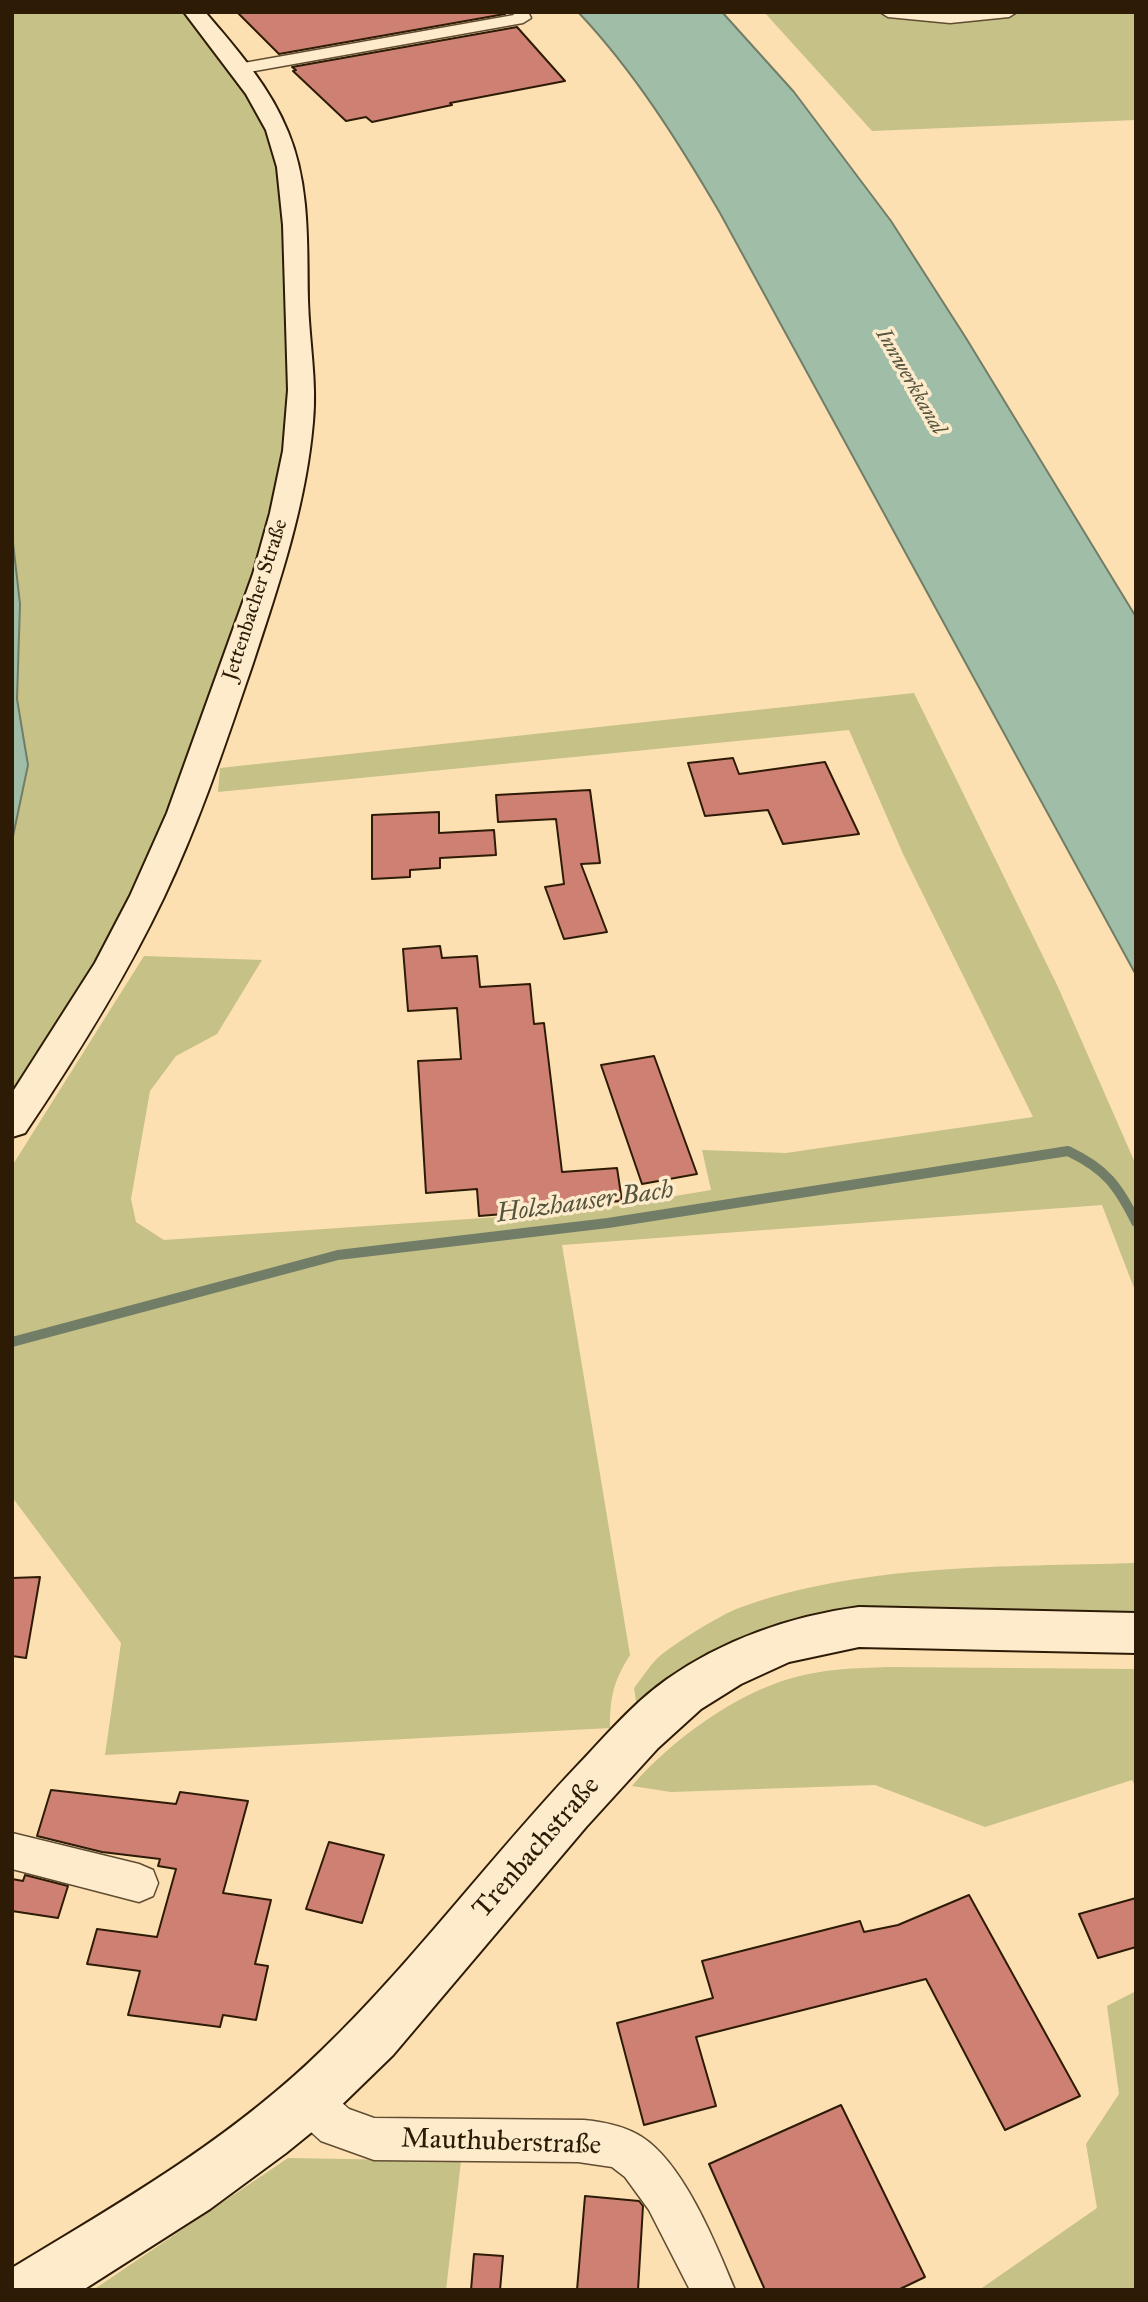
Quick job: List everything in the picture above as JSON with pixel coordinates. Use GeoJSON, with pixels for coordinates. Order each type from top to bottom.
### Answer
{"type":"FeatureCollection","features":[{"type":"Feature","properties":{"kind":"street","name":"Jettenbacher Straße"},"geometry":{"type":"LineString","coordinates":[[12,1123],[100,986],[162,865],[195,784],[280,538],[300,419],[291,188],[283,147],[274,126],[238,69],[216,37],[194,12]]}},
{"type":"Feature","properties":{"kind":"street"},"geometry":{"type":"LineString","coordinates":[[238,69],[523,18],[520,12]]}},
{"type":"Feature","properties":{"kind":"street"},"geometry":{"type":"LineString","coordinates":[[888,12],[950,18],[1009,12]]}},
{"type":"Feature","properties":{"kind":"street","name":"Trenbachstraße"},"geometry":{"type":"LineString","coordinates":[[29,2290],[128,2230],[245,2153],[307,2100],[339,2071],[391,2016],[586,1790],[681,1696],[724,1669],[790,1641],[859,1627],[1136,1633]]}},
{"type":"Feature","properties":{"kind":"street"},"geometry":{"type":"LineString","coordinates":[[12,1851],[139,1884]]}},
{"type":"Feature","properties":{"kind":"street","name":"Mauthuberstraße"},"geometry":{"type":"LineString","coordinates":[[307,2100],[336,2126],[374,2139],[578,2141],[605,2143],[624,2150],[642,2162],[662,2189],[713,2290]]}},
{"type":"Feature","properties":{"kind":"shaded area"},"geometry":{"type":"Polygon","coordinates":[[[12,12],[185,12],[217,50],[254,106],[276,155],[285,201],[287,423],[272,516],[239,620],[188,764],[137,880],[88,978],[12,1100],[12,841],[28,765],[17,699],[20,604],[12,534],[12,12]]]}},
{"type":"Feature","properties":{"kind":"shaded area"},"geometry":{"type":"Polygon","coordinates":[[[764,12],[1007,15],[1020,12],[1136,12],[1136,120],[872,131],[764,12]]]}},
{"type":"Feature","properties":{"kind":"shaded area"},"geometry":{"type":"Polygon","coordinates":[[[914,693],[1058,987],[1136,1165],[1136,1293],[1102,1205],[562,1245],[630,1655],[614,1690],[610,1728],[105,1755],[121,1643],[12,1497],[12,1166],[144,956],[262,960],[217,1034],[176,1056],[150,1091],[131,1199],[136,1222],[164,1240],[586,1211],[711,1190],[702,1150],[786,1153],[1033,1117],[904,856],[849,730],[218,792],[220,768],[914,693]]]}},
{"type":"Feature","properties":{"kind":"shaded area"},"geometry":{"type":"Polygon","coordinates":[[[1136,1563],[1136,1617],[905,1613],[644,1706],[636,1701],[634,1688],[661,1655],[731,1611],[786,1593],[884,1575],[935,1570],[1136,1563]]]}},
{"type":"Feature","properties":{"kind":"shaded area"},"geometry":{"type":"Polygon","coordinates":[[[888,1667],[1136,1669],[1136,1787],[1132,1780],[985,1827],[875,1785],[671,1792],[632,1786],[684,1736],[748,1695],[804,1675],[888,1667]]]}},
{"type":"Feature","properties":{"kind":"shaded area"},"geometry":{"type":"Polygon","coordinates":[[[1136,1991],[1136,2290],[979,2290],[1097,2208],[1086,2144],[1119,2094],[1107,2006],[1136,1991]]]}},
{"type":"Feature","properties":{"kind":"shaded area"},"geometry":{"type":"Polygon","coordinates":[[[288,2158],[461,2161],[446,2290],[93,2290],[288,2158]]]}},
{"type":"Feature","properties":{"kind":"water","name":"Innwerkkanal"},"geometry":{"type":"Polygon","coordinates":[[[578,12],[722,12],[794,92],[891,221],[966,338],[1136,617],[1136,975],[720,213],[655,108],[618,58],[578,12]]]}},
{"type":"Feature","properties":{"kind":"water"},"geometry":{"type":"Polygon","coordinates":[[[12,534],[20,604],[17,699],[28,765],[12,841],[12,534]]]}},
{"type":"Feature","properties":{"kind":"building"},"geometry":{"type":"Polygon","coordinates":[[[237,12],[504,12],[505,14],[279,54],[237,12]]]}},
{"type":"Feature","properties":{"kind":"building"},"geometry":{"type":"Polygon","coordinates":[[[517,27],[565,81],[450,103],[452,105],[372,122],[366,117],[346,121],[293,71],[296,70],[292,67],[517,27]]]}},
{"type":"Feature","properties":{"kind":"building"},"geometry":{"type":"Polygon","coordinates":[[[733,758],[739,774],[825,762],[859,834],[783,844],[768,810],[705,816],[688,763],[733,758]]]}},
{"type":"Feature","properties":{"kind":"building"},"geometry":{"type":"Polygon","coordinates":[[[590,790],[600,863],[581,864],[607,932],[564,939],[545,887],[564,884],[556,819],[498,822],[496,795],[590,790]]]}},
{"type":"Feature","properties":{"kind":"building"},"geometry":{"type":"Polygon","coordinates":[[[439,812],[439,833],[494,830],[496,855],[440,858],[440,868],[410,870],[410,877],[372,879],[372,815],[439,812]]]}},
{"type":"Feature","properties":{"kind":"building"},"geometry":{"type":"Polygon","coordinates":[[[440,946],[442,958],[477,956],[480,987],[530,984],[534,1024],[544,1023],[562,1172],[617,1168],[622,1201],[566,1205],[567,1209],[479,1216],[477,1189],[426,1193],[418,1061],[461,1059],[457,1008],[408,1011],[403,949],[440,946]]]}},
{"type":"Feature","properties":{"kind":"building"},"geometry":{"type":"Polygon","coordinates":[[[654,1056],[697,1174],[642,1184],[601,1065],[654,1056]]]}},
{"type":"Feature","properties":{"kind":"building"},"geometry":{"type":"Polygon","coordinates":[[[40,1577],[26,1658],[12,1656],[12,1578],[40,1577]]]}},
{"type":"Feature","properties":{"kind":"building"},"geometry":{"type":"Polygon","coordinates":[[[51,1790],[176,1804],[180,1792],[248,1801],[223,1893],[271,1900],[255,1964],[268,1966],[256,2020],[223,2015],[220,2027],[128,2015],[140,1971],[87,1964],[97,1929],[157,1937],[176,1869],[158,1866],[160,1859],[102,1852],[37,1836],[51,1790]]]}},
{"type":"Feature","properties":{"kind":"building"},"geometry":{"type":"Polygon","coordinates":[[[329,1842],[384,1855],[362,1923],[306,1909],[329,1842]]]}},
{"type":"Feature","properties":{"kind":"building"},"geometry":{"type":"Polygon","coordinates":[[[25,1875],[68,1886],[58,1918],[12,1911],[12,1879],[23,1881],[25,1875]]]}},
{"type":"Feature","properties":{"kind":"building"},"geometry":{"type":"Polygon","coordinates":[[[969,1895],[1080,2096],[1005,2130],[926,1979],[696,2037],[716,2106],[644,2125],[617,2023],[713,1998],[702,1961],[860,1921],[864,1932],[898,1925],[969,1895]]]}},
{"type":"Feature","properties":{"kind":"building"},"geometry":{"type":"Polygon","coordinates":[[[1136,1898],[1136,1947],[1098,1958],[1079,1914],[1136,1898]]]}},
{"type":"Feature","properties":{"kind":"building"},"geometry":{"type":"Polygon","coordinates":[[[841,2105],[925,2277],[898,2290],[765,2290],[709,2164],[841,2105]]]}},
{"type":"Feature","properties":{"kind":"building"},"geometry":{"type":"Polygon","coordinates":[[[585,2196],[639,2201],[643,2206],[638,2290],[577,2290],[585,2196]]]}},
{"type":"Feature","properties":{"kind":"building"},"geometry":{"type":"Polygon","coordinates":[[[474,2254],[503,2256],[500,2290],[471,2290],[474,2254]]]}},
{"type":"Feature","properties":{"kind":"waterway","name":"Holzhauser Bach"},"geometry":{"type":"LineString","coordinates":[[12,1342],[338,1255],[608,1223],[1068,1151],[1092,1165],[1110,1180],[1136,1222]]}}]}
